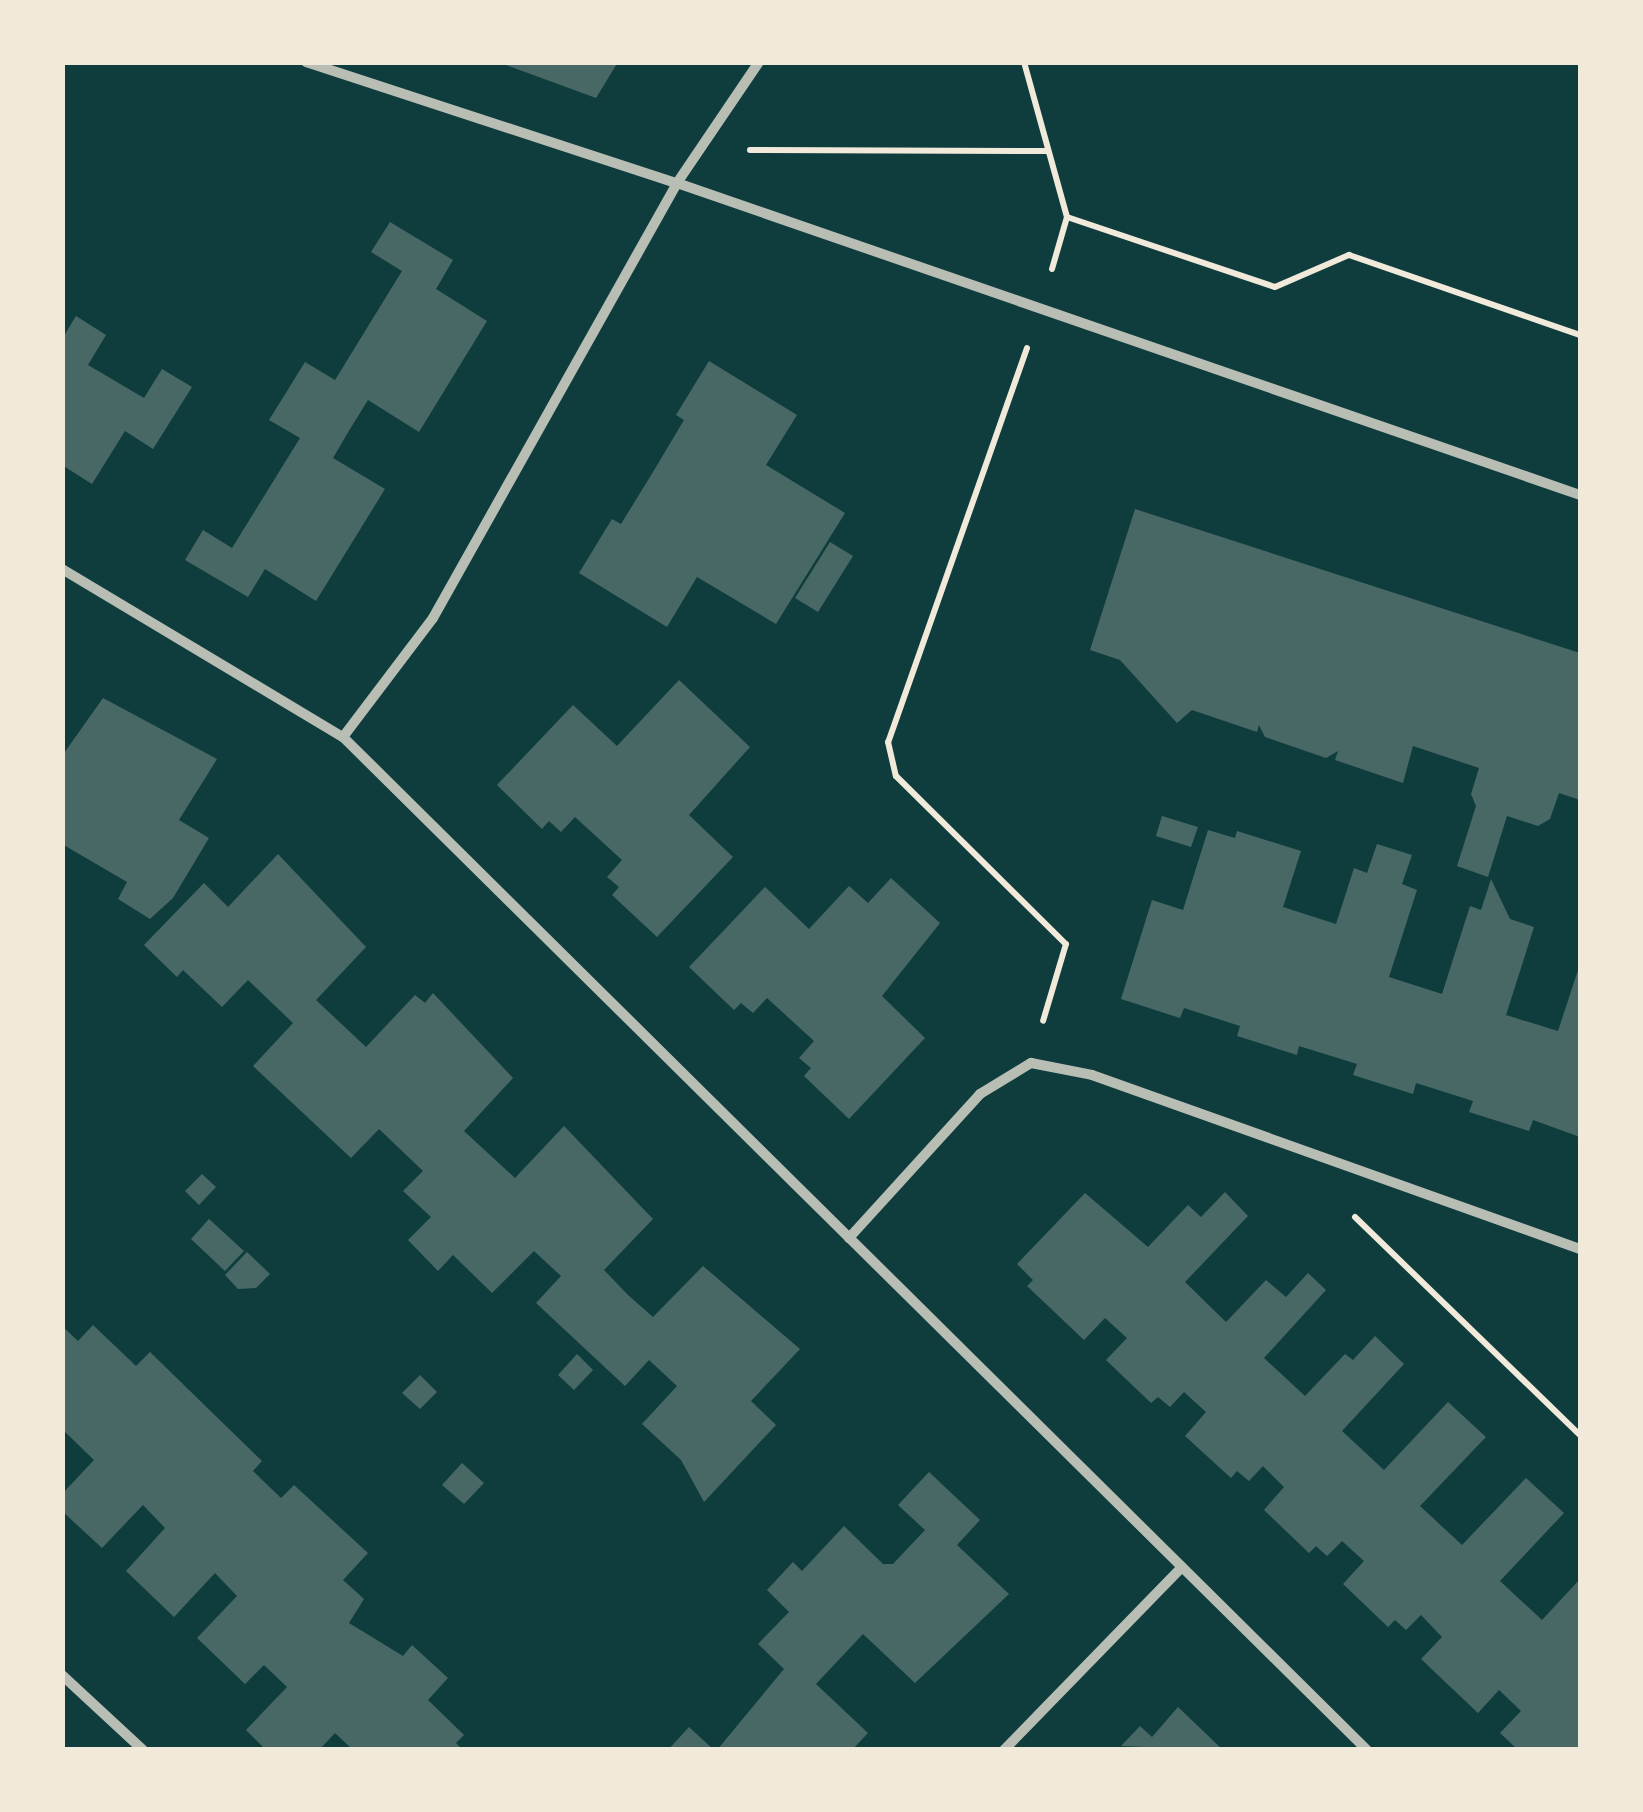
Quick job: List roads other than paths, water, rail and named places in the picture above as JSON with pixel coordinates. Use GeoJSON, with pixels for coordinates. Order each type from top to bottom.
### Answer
{"type":"FeatureCollection","features":[{"type":"Feature","properties":{"kind":"street"},"geometry":{"type":"LineString","coordinates":[[306,62],[677,183],[1580,494]]}},
{"type":"Feature","properties":{"kind":"street"},"geometry":{"type":"LineString","coordinates":[[343,736],[433,618],[677,183],[759,62]]}},
{"type":"Feature","properties":{"kind":"street"},"geometry":{"type":"LineString","coordinates":[[62,568],[343,736],[1366,1750]]}},
{"type":"Feature","properties":{"kind":"street"},"geometry":{"type":"LineString","coordinates":[[849,1238],[980,1094],[1031,1063],[1092,1075],[1580,1249]]}},
{"type":"Feature","properties":{"kind":"street"},"geometry":{"type":"LineString","coordinates":[[1004,1750],[1182,1567]]}},
{"type":"Feature","properties":{"kind":"street"},"geometry":{"type":"LineString","coordinates":[[62,1674],[143,1750]]}}]}
